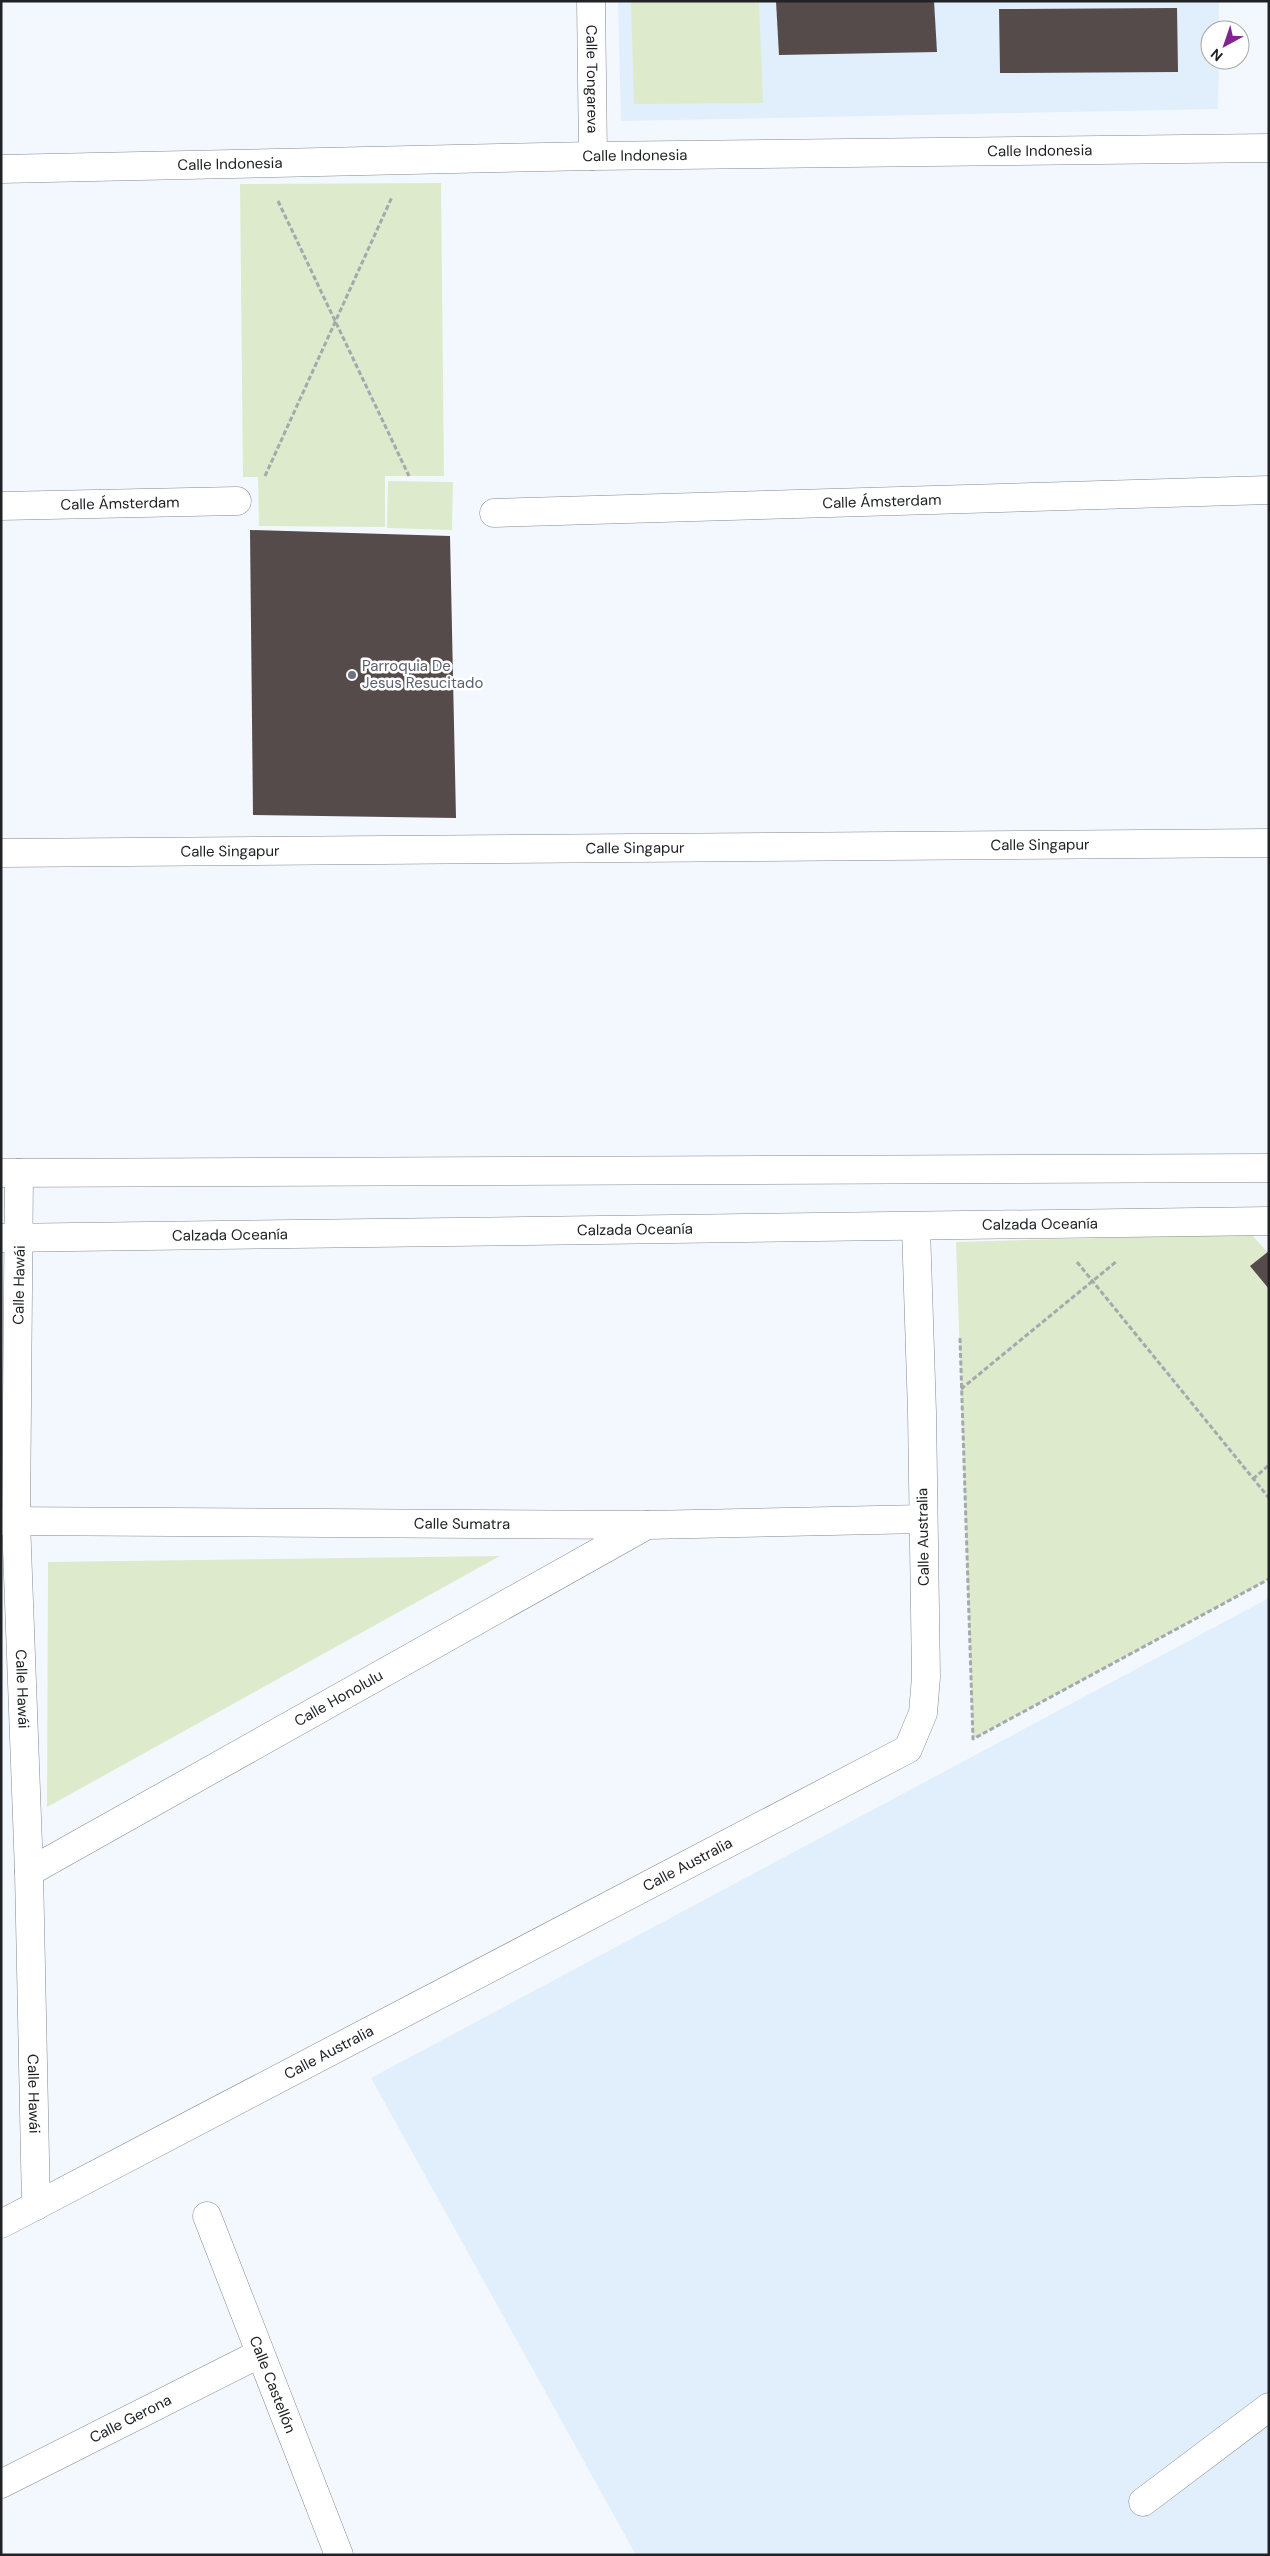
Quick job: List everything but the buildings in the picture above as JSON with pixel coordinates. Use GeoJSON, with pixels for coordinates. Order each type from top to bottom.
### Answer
{"type":"FeatureCollection","features":[{"type":"Feature","properties":{"kind":"street","name":"Calle Tongareva"},"geometry":{"type":"LineString","coordinates":[[591,1],[593,156]]}},
{"type":"Feature","properties":{"kind":"street","name":"Calle Indonesia"},"geometry":{"type":"LineString","coordinates":[[1,169],[593,156],[1269,148]]}},
{"type":"Feature","properties":{"kind":"street","name":"Calle Ámsterdam"},"geometry":{"type":"LineString","coordinates":[[494,513],[1269,490]]}},
{"type":"Feature","properties":{"kind":"street","name":"Calle Ámsterdam"},"geometry":{"type":"LineString","coordinates":[[1,506],[237,501]]}},
{"type":"Feature","properties":{"kind":"street","name":"Calle Singapur"},"geometry":{"type":"LineString","coordinates":[[1,853],[1269,843]]}},
{"type":"Feature","properties":{"kind":"street"},"geometry":{"type":"LineString","coordinates":[[10,1173],[1269,1168]]}},
{"type":"Feature","properties":{"kind":"street","name":"Calle Hawái"},"geometry":{"type":"LineString","coordinates":[[10,1173],[9,1521],[29,1872],[36,2206]]}},
{"type":"Feature","properties":{"kind":"street","name":"Calzada Oceanía"},"geometry":{"type":"LineString","coordinates":[[11,1238],[916,1228],[1269,1221]]}},
{"type":"Feature","properties":{"kind":"street","name":"Calle Australia"},"geometry":{"type":"LineString","coordinates":[[1,2224],[908,1749],[923,1713],[926,1677],[922,1412],[916,1228]]}},
{"type":"Feature","properties":{"kind":"street","name":"Calle Sumatra"},"geometry":{"type":"LineString","coordinates":[[9,1521],[648,1525],[923,1519]]}},
{"type":"Feature","properties":{"kind":"street","name":"Calle Honolulu"},"geometry":{"type":"LineString","coordinates":[[29,1872],[648,1525]]}},
{"type":"Feature","properties":{"kind":"street","name":"Calle Castellón"},"geometry":{"type":"LineString","coordinates":[[207,2216],[259,2354],[339,2555]]}},
{"type":"Feature","properties":{"kind":"street","name":"Calle Gerona"},"geometry":{"type":"LineString","coordinates":[[1,2484],[259,2354]]}},
{"type":"Feature","properties":{"kind":"street"},"geometry":{"type":"LineString","coordinates":[[1143,2502],[1269,2407]]}},
{"type":"Feature","properties":{"kind":"path"},"geometry":{"type":"LineString","coordinates":[[265,476],[394,192]]}},
{"type":"Feature","properties":{"kind":"path"},"geometry":{"type":"LineString","coordinates":[[274,193],[409,476]]}},
{"type":"Feature","properties":{"kind":"path"},"geometry":{"type":"LineString","coordinates":[[922,1412],[962,1388],[1124,1256]]}},
{"type":"Feature","properties":{"kind":"path"},"geometry":{"type":"LineString","coordinates":[[1076,1260],[1269,1498]]}},
{"type":"Feature","properties":{"kind":"path"},"geometry":{"type":"LineString","coordinates":[[960,1330],[973,1739],[1269,1580]]}},
{"type":"Feature","properties":{"kind":"path"},"geometry":{"type":"LineString","coordinates":[[1253,1479],[1269,1465]]}},
{"type":"Feature","properties":{"kind":"shaded area"},"geometry":{"type":"Polygon","coordinates":[[[618,1],[1219,1],[1219,20],[1200,20],[1200,70],[1219,70],[1218,109],[621,121],[618,1]]]}},
{"type":"Feature","properties":{"kind":"shaded area"},"geometry":{"type":"Polygon","coordinates":[[[1269,1598],[1269,2555],[636,2555],[371,2078],[1269,1598]]]}},
{"type":"Feature","properties":{"kind":"green space"},"geometry":{"type":"Polygon","coordinates":[[[631,1],[759,1],[763,103],[634,104],[631,1]]]}},
{"type":"Feature","properties":{"kind":"green space"},"geometry":{"type":"Polygon","coordinates":[[[441,183],[444,476],[385,476],[385,527],[259,526],[258,477],[243,477],[240,184],[441,183]]]}},
{"type":"Feature","properties":{"kind":"green space"},"geometry":{"type":"Polygon","coordinates":[[[388,481],[453,482],[452,530],[387,528],[388,481]]]}},
{"type":"Feature","properties":{"kind":"green space"},"geometry":{"type":"Polygon","coordinates":[[[1251,1234],[1269,1254],[1269,1579],[973,1739],[956,1242],[1251,1234]]]}},
{"type":"Feature","properties":{"kind":"green space"},"geometry":{"type":"Polygon","coordinates":[[[500,1556],[47,1807],[48,1562],[500,1556]]]}},
{"type":"Feature","properties":{"kind":"place","name":"Parroquia De Jesus Resucitado"},"geometry":{"type":"Point","coordinates":[352,675]}}]}
